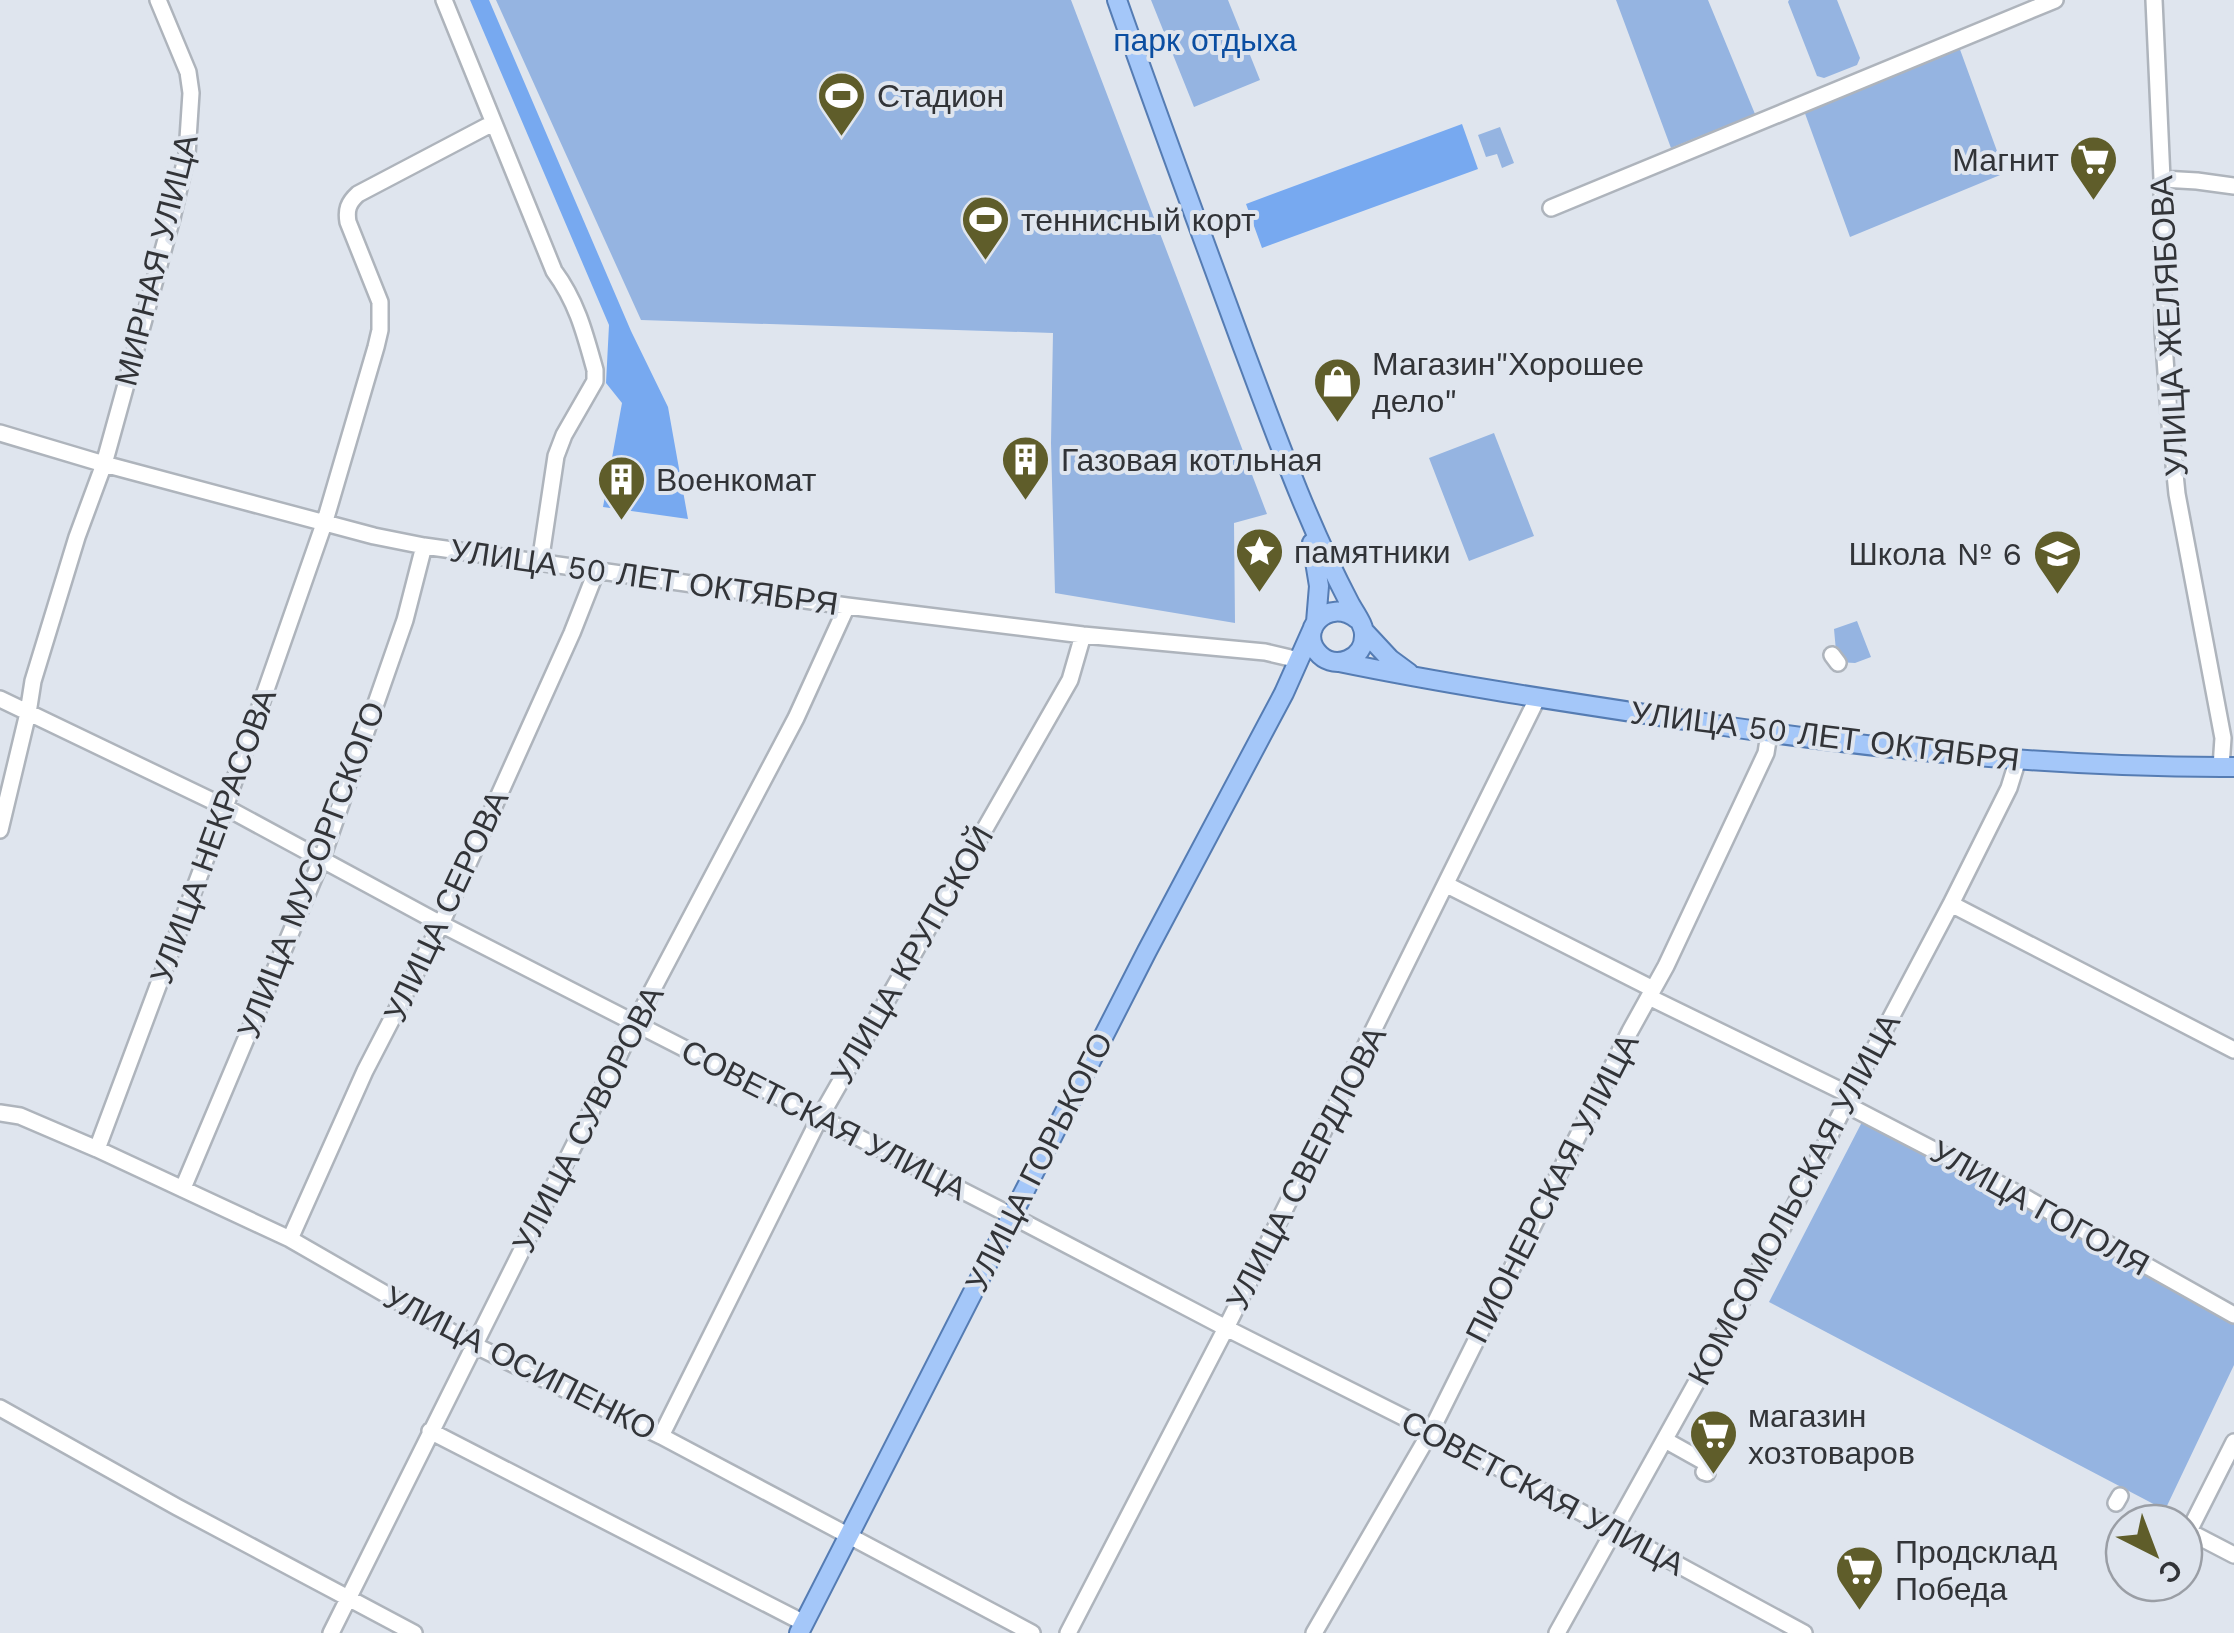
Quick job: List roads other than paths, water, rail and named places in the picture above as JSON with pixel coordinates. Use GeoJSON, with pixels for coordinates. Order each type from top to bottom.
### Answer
{"type":"FeatureCollection","features":[{"type":"Feature","properties":{"kind":"main road"},"geometry":{"type":"LineString","coordinates":[[1117,0],[1168,148],[1305,508],[1361,625],[1364,639],[1359,652],[1336,662],[1325,659],[1315,649],[1312,636],[1319,586],[1305,508]]}},
{"type":"Feature","properties":{"kind":"main road"},"geometry":{"type":"LineString","coordinates":[[1314,625],[1326,612],[1334,610],[1346,611],[1361,625]]}},
{"type":"Feature","properties":{"kind":"main road","name":"УЛИЦА ГОРЬКОГО"},"geometry":{"type":"LineString","coordinates":[[802,1628],[1147,951],[1284,693],[1314,625]]}},
{"type":"Feature","properties":{"kind":"main road","name":"УЛИЦА 50 ЛЕТ ОКТЯБРЯ"},"geometry":{"type":"LineString","coordinates":[[1361,625],[1390,659],[1418,678]]}},
{"type":"Feature","properties":{"kind":"main road","name":"УЛИЦА ГОРЬКОГО"},"geometry":{"type":"LineString","coordinates":[[1284,693],[1306,666],[1318,661],[1336,662]]}},
{"type":"Feature","properties":{"kind":"main road","name":"УЛИЦА 50 ЛЕТ ОКТЯБРЯ"},"geometry":{"type":"LineString","coordinates":[[1336,662],[1537,699],[1769,734],[2018,759],[2228,767]]}},
{"type":"Feature","properties":{"kind":"street","name":"МИРНАЯ УЛИЦА"},"geometry":{"type":"LineString","coordinates":[[0,830],[33,681],[104,464],[172,218],[189,136],[192,94],[188,72],[158,0]]}},
{"type":"Feature","properties":{"kind":"street"},"geometry":{"type":"LineString","coordinates":[[444,0],[554,271],[578,310],[595,370],[595,380],[556,456],[540,563]]}},
{"type":"Feature","properties":{"kind":"street"},"geometry":{"type":"LineString","coordinates":[[1552,208],[2055,0]]}},
{"type":"Feature","properties":{"kind":"street","name":"УЛИЦА ЖЕЛЯБОВА"},"geometry":{"type":"LineString","coordinates":[[2154,0],[2162,179],[2163,330],[2177,494],[2228,767]]}},
{"type":"Feature","properties":{"kind":"street","name":"УЛИЦА НЕКРАСОВА"},"geometry":{"type":"LineString","coordinates":[[97,1149],[225,807],[325,522],[380,330],[380,302],[346,212],[358,194],[494,122]]}},
{"type":"Feature","properties":{"kind":"street"},"geometry":{"type":"LineString","coordinates":[[2162,179],[2234,186]]}},
{"type":"Feature","properties":{"kind":"street","name":"УЛИЦА 50 ЛЕТ ОКТЯБРЯ"},"geometry":{"type":"LineString","coordinates":[[0,433],[374,536],[424,546],[847,606],[1083,636],[1265,652],[1299,660]]}},
{"type":"Feature","properties":{"kind":"street","name":"УЛИЦА МУСОРГСКОГО"},"geometry":{"type":"LineString","coordinates":[[184,1188],[321,860],[405,620],[424,546]]}},
{"type":"Feature","properties":{"kind":"street","name":"УЛИЦА СЕРОВА"},"geometry":{"type":"LineString","coordinates":[[290,1238],[365,1071],[441,924],[572,634],[596,572]]}},
{"type":"Feature","properties":{"kind":"street","name":"УЛИЦА СУВОРОВА"},"geometry":{"type":"LineString","coordinates":[[331,1633],[635,1023],[796,718],[847,606]]}},
{"type":"Feature","properties":{"kind":"street","name":"УЛИЦА КРУПСКОЙ"},"geometry":{"type":"LineString","coordinates":[[662,1436],[820,1119],[1070,680],[1083,636]]}},
{"type":"Feature","properties":{"kind":"street","name":"СОВЕТСКАЯ УЛИЦА"},"geometry":{"type":"LineString","coordinates":[[0,699],[225,807],[441,924],[1432,1432],[1799,1632]]}},
{"type":"Feature","properties":{"kind":"street","name":"УЛИЦА СВЕРДЛОВА"},"geometry":{"type":"LineString","coordinates":[[1068,1633],[1226,1328],[1537,699]]}},
{"type":"Feature","properties":{"kind":"street","name":"ПИОНЕРСКАЯ УЛИЦА"},"geometry":{"type":"LineString","coordinates":[[1314,1633],[1432,1432],[1666,966],[1766,753],[1769,734]]}},
{"type":"Feature","properties":{"kind":"street","name":"КОМСОМОЛЬСКАЯ УЛИЦА"},"geometry":{"type":"LineString","coordinates":[[1557,1633],[1795,1205],[2009,788],[2018,759]]}},
{"type":"Feature","properties":{"kind":"street","name":"УЛИЦА ГОГОЛЯ"},"geometry":{"type":"LineString","coordinates":[[1447,885],[2028,1198],[2234,1314]]}},
{"type":"Feature","properties":{"kind":"street"},"geometry":{"type":"LineString","coordinates":[[1951,904],[2234,1050]]}},
{"type":"Feature","properties":{"kind":"street","name":"УЛИЦА ОСИПЕНКО"},"geometry":{"type":"LineString","coordinates":[[0,1113],[20,1116],[97,1149],[290,1238],[474,1346],[662,1436],[1032,1633]]}},
{"type":"Feature","properties":{"kind":"street"},"geometry":{"type":"LineString","coordinates":[[0,1408],[414,1633]]}},
{"type":"Feature","properties":{"kind":"street"},"geometry":{"type":"LineString","coordinates":[[430,1431],[802,1628]]}},
{"type":"Feature","properties":{"kind":"street"},"geometry":{"type":"LineString","coordinates":[[1665,1440],[1708,1464],[1704,1472],[1707,1473]]}},
{"type":"Feature","properties":{"kind":"street"},"geometry":{"type":"LineString","coordinates":[[2201,1503],[2234,1442]]}},
{"type":"Feature","properties":{"kind":"street"},"geometry":{"type":"LineString","coordinates":[[2204,1539],[2234,1555]]}},
{"type":"Feature","properties":{"kind":"place","name":"Стадион"},"geometry":{"type":"Point","coordinates":[842,138]}},
{"type":"Feature","properties":{"kind":"place","name":"Магнит"},"geometry":{"type":"Point","coordinates":[2094,202]}},
{"type":"Feature","properties":{"kind":"place","name":"теннисный корт"},"geometry":{"type":"Point","coordinates":[986,262]}},
{"type":"Feature","properties":{"kind":"place","name":"Магазин\"Хорошее дело\""},"geometry":{"type":"Point","coordinates":[1337,424]}},
{"type":"Feature","properties":{"kind":"place","name":"Газовая котльная"},"geometry":{"type":"Point","coordinates":[1026,502]}},
{"type":"Feature","properties":{"kind":"place","name":"Военкомат"},"geometry":{"type":"Point","coordinates":[621,522]}},
{"type":"Feature","properties":{"kind":"place","name":"памятники"},"geometry":{"type":"Point","coordinates":[1259,594]}},
{"type":"Feature","properties":{"kind":"place","name":"Школа № 6"},"geometry":{"type":"Point","coordinates":[2057,596]}},
{"type":"Feature","properties":{"kind":"place","name":"магазин хозтоваров"},"geometry":{"type":"Point","coordinates":[1713,1476]}},
{"type":"Feature","properties":{"kind":"place","name":"Продсклад Победа"},"geometry":{"type":"Point","coordinates":[1860,1612]}},
{"type":"Feature","properties":{"kind":"park label","name":"парк отдыха"},"geometry":{"type":"Point","coordinates":[1205,40]}}]}
